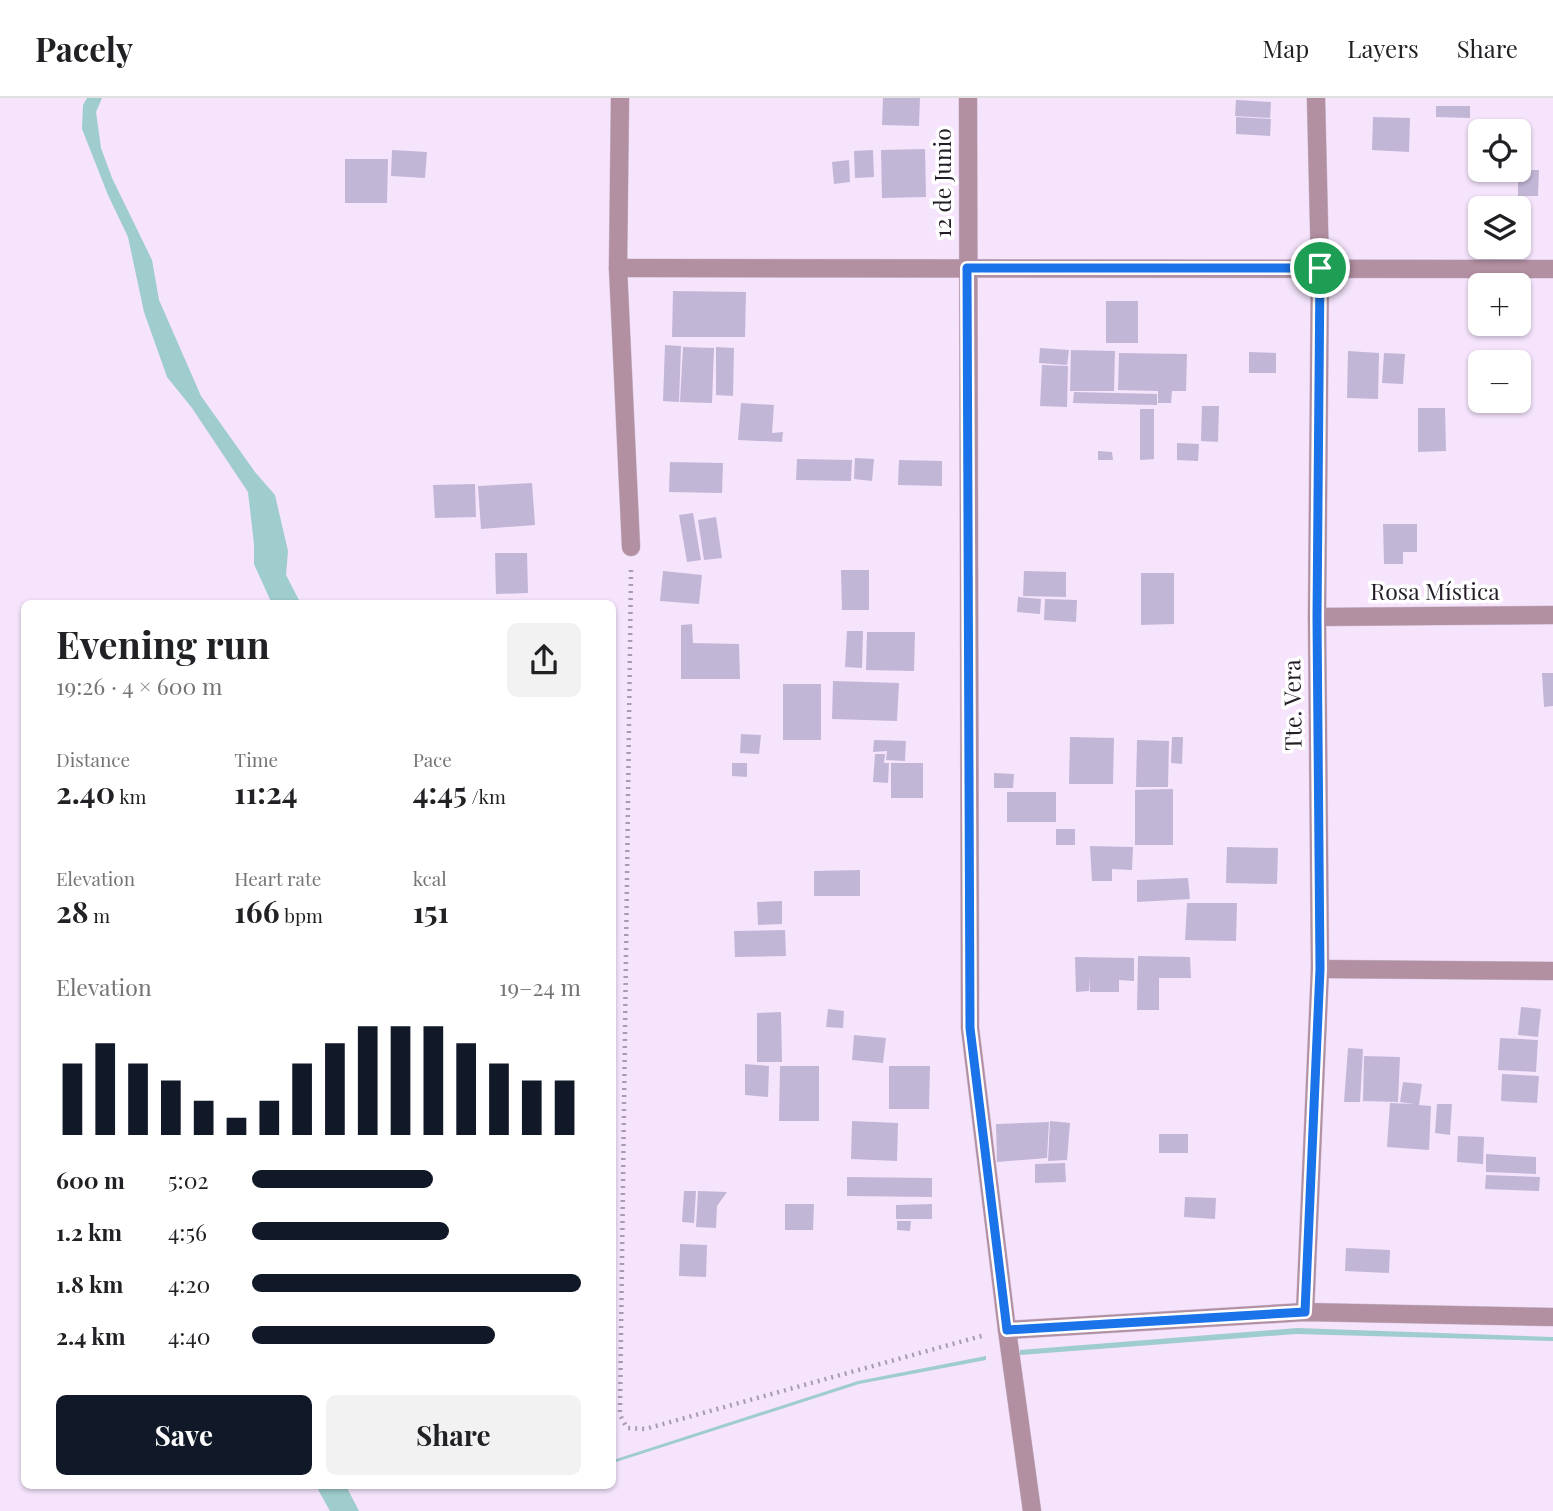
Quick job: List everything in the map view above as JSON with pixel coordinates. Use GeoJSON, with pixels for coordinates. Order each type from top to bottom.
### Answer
{"type":"FeatureCollection","features":[{"type":"Feature","properties":{"kind":"street"},"geometry":{"type":"LineString","coordinates":[[620,98],[618,268],[631,547]]}},
{"type":"Feature","properties":{"kind":"street","name":"12 de Junio"},"geometry":{"type":"LineString","coordinates":[[968,98],[970,1028],[1032,1511]]}},
{"type":"Feature","properties":{"kind":"street","name":"Tte. Vera"},"geometry":{"type":"LineString","coordinates":[[1305,1312],[1320,969],[1317,617],[1320,268],[1316,98]]}},
{"type":"Feature","properties":{"kind":"street"},"geometry":{"type":"LineString","coordinates":[[618,268],[1553,269]]}},
{"type":"Feature","properties":{"kind":"street","name":"Rosa Mística"},"geometry":{"type":"LineString","coordinates":[[1317,617],[1553,615]]}},
{"type":"Feature","properties":{"kind":"street"},"geometry":{"type":"LineString","coordinates":[[1320,969],[1553,971]]}},
{"type":"Feature","properties":{"kind":"street"},"geometry":{"type":"LineString","coordinates":[[1007,1330],[1305,1312],[1553,1317]]}},
{"type":"Feature","properties":{"kind":"path"},"geometry":{"type":"LineString","coordinates":[[631,547],[620,1415],[627,1428],[645,1429],[1007,1330]]}},
{"type":"Feature","properties":{"kind":"shaded area"},"geometry":{"type":"Polygon","coordinates":[[[87,98],[102,98],[96,112],[101,148],[112,178],[152,260],[159,300],[201,396],[255,472],[275,495],[288,551],[286,575],[299,600],[270,600],[254,564],[248,492],[192,408],[167,377],[144,312],[128,237],[82,129],[83,105],[87,98]]]}},
{"type":"Feature","properties":{"kind":"shaded area"},"geometry":{"type":"Polygon","coordinates":[[[1297,1328],[1553,1337],[1553,1341],[1296,1334],[1020,1355],[1020,1350],[1297,1328]]]}},
{"type":"Feature","properties":{"kind":"shaded area"},"geometry":{"type":"Polygon","coordinates":[[[986,1356],[986,1360],[859,1384],[616,1462],[616,1459],[858,1381],[986,1356]]]}},
{"type":"Feature","properties":{"kind":"shaded area"},"geometry":{"type":"Polygon","coordinates":[[[318,1489],[348,1489],[359,1511],[330,1511],[318,1489]]]}},
{"type":"Feature","properties":{"kind":"building"},"geometry":{"type":"Polygon","coordinates":[[[883,98],[920,98],[919,126],[882,125],[883,98]]]}},
{"type":"Feature","properties":{"kind":"building"},"geometry":{"type":"Polygon","coordinates":[[[1236,100],[1271,102],[1270,118],[1235,116],[1236,100]]]}},
{"type":"Feature","properties":{"kind":"building"},"geometry":{"type":"Polygon","coordinates":[[[1436,106],[1470,106],[1470,118],[1436,117],[1436,106]]]}},
{"type":"Feature","properties":{"kind":"building"},"geometry":{"type":"Polygon","coordinates":[[[1236,117],[1271,119],[1270,136],[1236,134],[1236,117]]]}},
{"type":"Feature","properties":{"kind":"building"},"geometry":{"type":"Polygon","coordinates":[[[1373,117],[1410,118],[1409,152],[1372,150],[1373,117]]]}},
{"type":"Feature","properties":{"kind":"building"},"geometry":{"type":"Polygon","coordinates":[[[925,149],[926,197],[882,198],[881,150],[925,149]]]}},
{"type":"Feature","properties":{"kind":"building"},"geometry":{"type":"Polygon","coordinates":[[[392,150],[427,152],[425,178],[391,176],[392,150]]]}},
{"type":"Feature","properties":{"kind":"building"},"geometry":{"type":"Polygon","coordinates":[[[873,150],[874,177],[855,178],[854,151],[873,150]]]}},
{"type":"Feature","properties":{"kind":"building"},"geometry":{"type":"Polygon","coordinates":[[[345,159],[388,159],[387,203],[345,203],[345,159]]]}},
{"type":"Feature","properties":{"kind":"building"},"geometry":{"type":"Polygon","coordinates":[[[849,160],[850,182],[834,184],[832,162],[849,160]]]}},
{"type":"Feature","properties":{"kind":"building"},"geometry":{"type":"Polygon","coordinates":[[[1531,170],[1539,170],[1538,196],[1518,196],[1518,182],[1531,182],[1531,170]]]}},
{"type":"Feature","properties":{"kind":"building"},"geometry":{"type":"Polygon","coordinates":[[[673,291],[746,292],[745,337],[672,337],[673,291]]]}},
{"type":"Feature","properties":{"kind":"building"},"geometry":{"type":"Polygon","coordinates":[[[1106,301],[1138,301],[1138,343],[1106,343],[1106,301]]]}},
{"type":"Feature","properties":{"kind":"building"},"geometry":{"type":"Polygon","coordinates":[[[665,345],[681,346],[679,402],[663,401],[665,345]]]}},
{"type":"Feature","properties":{"kind":"building"},"geometry":{"type":"Polygon","coordinates":[[[683,347],[714,348],[712,403],[680,402],[683,347]]]}},
{"type":"Feature","properties":{"kind":"building"},"geometry":{"type":"Polygon","coordinates":[[[716,347],[734,348],[733,396],[716,395],[716,347]]]}},
{"type":"Feature","properties":{"kind":"building"},"geometry":{"type":"Polygon","coordinates":[[[1040,348],[1069,350],[1067,365],[1039,363],[1040,348]]]}},
{"type":"Feature","properties":{"kind":"building"},"geometry":{"type":"Polygon","coordinates":[[[1071,350],[1115,351],[1114,391],[1070,391],[1071,350]]]}},
{"type":"Feature","properties":{"kind":"building"},"geometry":{"type":"Polygon","coordinates":[[[1348,351],[1379,353],[1378,399],[1347,398],[1348,351]]]}},
{"type":"Feature","properties":{"kind":"building"},"geometry":{"type":"Polygon","coordinates":[[[1249,352],[1276,353],[1276,373],[1249,373],[1249,352]]]}},
{"type":"Feature","properties":{"kind":"building"},"geometry":{"type":"Polygon","coordinates":[[[1119,353],[1187,354],[1186,391],[1172,391],[1171,403],[1158,403],[1158,391],[1118,390],[1119,353]]]}},
{"type":"Feature","properties":{"kind":"building"},"geometry":{"type":"Polygon","coordinates":[[[1384,353],[1405,354],[1403,384],[1382,383],[1384,353]]]}},
{"type":"Feature","properties":{"kind":"building"},"geometry":{"type":"Polygon","coordinates":[[[1042,365],[1068,366],[1067,407],[1040,406],[1042,365]]]}},
{"type":"Feature","properties":{"kind":"building"},"geometry":{"type":"Polygon","coordinates":[[[1074,392],[1157,394],[1157,405],[1073,403],[1074,392]]]}},
{"type":"Feature","properties":{"kind":"building"},"geometry":{"type":"Polygon","coordinates":[[[741,403],[774,405],[772,433],[783,432],[782,442],[738,440],[741,403]]]}},
{"type":"Feature","properties":{"kind":"building"},"geometry":{"type":"Polygon","coordinates":[[[1202,406],[1219,406],[1218,442],[1201,441],[1202,406]]]}},
{"type":"Feature","properties":{"kind":"building"},"geometry":{"type":"Polygon","coordinates":[[[1418,408],[1445,408],[1446,451],[1418,452],[1418,408]]]}},
{"type":"Feature","properties":{"kind":"building"},"geometry":{"type":"Polygon","coordinates":[[[1140,409],[1154,409],[1154,459],[1140,460],[1140,409]]]}},
{"type":"Feature","properties":{"kind":"building"},"geometry":{"type":"Polygon","coordinates":[[[1177,443],[1199,444],[1198,461],[1177,460],[1177,443]]]}},
{"type":"Feature","properties":{"kind":"building"},"geometry":{"type":"Polygon","coordinates":[[[1098,451],[1112,452],[1113,460],[1098,460],[1098,451]]]}},
{"type":"Feature","properties":{"kind":"building"},"geometry":{"type":"Polygon","coordinates":[[[855,458],[874,459],[872,481],[854,479],[855,458]]]}},
{"type":"Feature","properties":{"kind":"building"},"geometry":{"type":"Polygon","coordinates":[[[797,459],[852,460],[851,481],[796,480],[797,459]]]}},
{"type":"Feature","properties":{"kind":"building"},"geometry":{"type":"Polygon","coordinates":[[[899,460],[942,461],[942,486],[898,485],[899,460]]]}},
{"type":"Feature","properties":{"kind":"building"},"geometry":{"type":"Polygon","coordinates":[[[670,462],[723,463],[722,493],[669,492],[670,462]]]}},
{"type":"Feature","properties":{"kind":"building"},"geometry":{"type":"Polygon","coordinates":[[[532,483],[535,525],[481,529],[478,486],[532,483]]]}},
{"type":"Feature","properties":{"kind":"building"},"geometry":{"type":"Polygon","coordinates":[[[475,484],[476,517],[435,518],[433,485],[475,484]]]}},
{"type":"Feature","properties":{"kind":"building"},"geometry":{"type":"Polygon","coordinates":[[[693,513],[701,560],[687,562],[679,515],[693,513]]]}},
{"type":"Feature","properties":{"kind":"building"},"geometry":{"type":"Polygon","coordinates":[[[716,517],[722,558],[704,560],[698,520],[716,517]]]}},
{"type":"Feature","properties":{"kind":"building"},"geometry":{"type":"Polygon","coordinates":[[[1383,524],[1417,524],[1417,552],[1403,552],[1403,564],[1384,564],[1383,524]]]}},
{"type":"Feature","properties":{"kind":"building"},"geometry":{"type":"Polygon","coordinates":[[[495,553],[527,553],[528,593],[496,594],[495,553]]]}},
{"type":"Feature","properties":{"kind":"building"},"geometry":{"type":"Polygon","coordinates":[[[841,570],[869,570],[869,610],[842,610],[841,570]]]}},
{"type":"Feature","properties":{"kind":"building"},"geometry":{"type":"Polygon","coordinates":[[[663,571],[702,575],[699,604],[660,601],[663,571]]]}},
{"type":"Feature","properties":{"kind":"building"},"geometry":{"type":"Polygon","coordinates":[[[1024,571],[1066,572],[1066,597],[1023,596],[1024,571]]]}},
{"type":"Feature","properties":{"kind":"building"},"geometry":{"type":"Polygon","coordinates":[[[1141,573],[1174,573],[1174,624],[1141,625],[1141,573]]]}},
{"type":"Feature","properties":{"kind":"building"},"geometry":{"type":"Polygon","coordinates":[[[1018,597],[1041,599],[1040,614],[1017,612],[1018,597]]]}},
{"type":"Feature","properties":{"kind":"building"},"geometry":{"type":"Polygon","coordinates":[[[1045,599],[1077,600],[1076,622],[1044,620],[1045,599]]]}},
{"type":"Feature","properties":{"kind":"building"},"geometry":{"type":"Polygon","coordinates":[[[692,624],[693,643],[739,644],[740,679],[681,679],[681,625],[692,624]]]}},
{"type":"Feature","properties":{"kind":"building"},"geometry":{"type":"Polygon","coordinates":[[[847,631],[863,631],[862,668],[845,667],[847,631]]]}},
{"type":"Feature","properties":{"kind":"building"},"geometry":{"type":"Polygon","coordinates":[[[867,632],[915,632],[914,671],[866,670],[867,632]]]}},
{"type":"Feature","properties":{"kind":"building"},"geometry":{"type":"Polygon","coordinates":[[[1542,673],[1553,673],[1553,706],[1544,707],[1542,673]]]}},
{"type":"Feature","properties":{"kind":"building"},"geometry":{"type":"Polygon","coordinates":[[[833,681],[899,683],[897,721],[832,719],[833,681]]]}},
{"type":"Feature","properties":{"kind":"building"},"geometry":{"type":"Polygon","coordinates":[[[783,684],[821,684],[821,740],[783,740],[783,684]]]}},
{"type":"Feature","properties":{"kind":"building"},"geometry":{"type":"Polygon","coordinates":[[[741,734],[761,735],[759,754],[740,753],[741,734]]]}},
{"type":"Feature","properties":{"kind":"building"},"geometry":{"type":"Polygon","coordinates":[[[1070,737],[1114,738],[1113,784],[1069,784],[1070,737]]]}},
{"type":"Feature","properties":{"kind":"building"},"geometry":{"type":"Polygon","coordinates":[[[1172,737],[1183,737],[1182,764],[1171,763],[1172,737]]]}},
{"type":"Feature","properties":{"kind":"building"},"geometry":{"type":"Polygon","coordinates":[[[874,740],[906,741],[905,761],[886,760],[887,751],[873,752],[874,740]]]}},
{"type":"Feature","properties":{"kind":"building"},"geometry":{"type":"Polygon","coordinates":[[[1137,740],[1169,741],[1168,787],[1136,787],[1137,740]]]}},
{"type":"Feature","properties":{"kind":"building"},"geometry":{"type":"Polygon","coordinates":[[[875,754],[885,754],[884,763],[889,763],[888,783],[873,782],[875,754]]]}},
{"type":"Feature","properties":{"kind":"building"},"geometry":{"type":"Polygon","coordinates":[[[732,763],[747,763],[747,777],[732,776],[732,763]]]}},
{"type":"Feature","properties":{"kind":"building"},"geometry":{"type":"Polygon","coordinates":[[[891,763],[923,763],[923,798],[891,798],[891,763]]]}},
{"type":"Feature","properties":{"kind":"building"},"geometry":{"type":"Polygon","coordinates":[[[994,773],[1014,774],[1013,788],[994,788],[994,773]]]}},
{"type":"Feature","properties":{"kind":"building"},"geometry":{"type":"Polygon","coordinates":[[[1173,789],[1173,845],[1135,845],[1135,790],[1173,789]]]}},
{"type":"Feature","properties":{"kind":"building"},"geometry":{"type":"Polygon","coordinates":[[[1007,792],[1056,792],[1056,822],[1007,822],[1007,792]]]}},
{"type":"Feature","properties":{"kind":"building"},"geometry":{"type":"Polygon","coordinates":[[[1056,829],[1075,829],[1075,845],[1056,845],[1056,829]]]}},
{"type":"Feature","properties":{"kind":"building"},"geometry":{"type":"Polygon","coordinates":[[[1090,846],[1133,847],[1132,870],[1112,869],[1112,881],[1092,881],[1090,846]]]}},
{"type":"Feature","properties":{"kind":"building"},"geometry":{"type":"Polygon","coordinates":[[[1227,847],[1278,848],[1277,884],[1226,883],[1227,847]]]}},
{"type":"Feature","properties":{"kind":"building"},"geometry":{"type":"Polygon","coordinates":[[[860,870],[860,896],[814,896],[814,871],[860,870]]]}},
{"type":"Feature","properties":{"kind":"building"},"geometry":{"type":"Polygon","coordinates":[[[1188,878],[1190,899],[1137,902],[1137,880],[1188,878]]]}},
{"type":"Feature","properties":{"kind":"building"},"geometry":{"type":"Polygon","coordinates":[[[782,901],[782,924],[758,925],[757,902],[782,901]]]}},
{"type":"Feature","properties":{"kind":"building"},"geometry":{"type":"Polygon","coordinates":[[[1187,903],[1237,903],[1236,941],[1185,940],[1187,903]]]}},
{"type":"Feature","properties":{"kind":"building"},"geometry":{"type":"Polygon","coordinates":[[[785,930],[786,956],[735,957],[734,931],[785,930]]]}},
{"type":"Feature","properties":{"kind":"building"},"geometry":{"type":"Polygon","coordinates":[[[1138,956],[1190,957],[1191,978],[1159,978],[1159,1010],[1137,1010],[1138,956]]]}},
{"type":"Feature","properties":{"kind":"building"},"geometry":{"type":"Polygon","coordinates":[[[1075,957],[1134,958],[1134,981],[1119,980],[1119,992],[1090,992],[1089,976],[1089,991],[1076,992],[1075,957]]]}},
{"type":"Feature","properties":{"kind":"building"},"geometry":{"type":"Polygon","coordinates":[[[1521,1007],[1541,1009],[1538,1037],[1518,1035],[1521,1007]]]}},
{"type":"Feature","properties":{"kind":"building"},"geometry":{"type":"Polygon","coordinates":[[[828,1009],[844,1011],[843,1028],[826,1027],[828,1009]]]}},
{"type":"Feature","properties":{"kind":"building"},"geometry":{"type":"Polygon","coordinates":[[[781,1012],[782,1062],[757,1062],[757,1013],[781,1012]]]}},
{"type":"Feature","properties":{"kind":"building"},"geometry":{"type":"Polygon","coordinates":[[[854,1035],[886,1038],[883,1063],[852,1060],[854,1035]]]}},
{"type":"Feature","properties":{"kind":"building"},"geometry":{"type":"Polygon","coordinates":[[[1500,1038],[1538,1040],[1536,1072],[1498,1070],[1500,1038]]]}},
{"type":"Feature","properties":{"kind":"building"},"geometry":{"type":"Polygon","coordinates":[[[1348,1048],[1363,1049],[1360,1102],[1344,1102],[1348,1048]]]}},
{"type":"Feature","properties":{"kind":"building"},"geometry":{"type":"Polygon","coordinates":[[[1364,1056],[1400,1057],[1398,1102],[1363,1101],[1364,1056]]]}},
{"type":"Feature","properties":{"kind":"building"},"geometry":{"type":"Polygon","coordinates":[[[745,1064],[769,1066],[768,1097],[745,1095],[745,1064]]]}},
{"type":"Feature","properties":{"kind":"building"},"geometry":{"type":"Polygon","coordinates":[[[780,1066],[819,1066],[819,1121],[779,1121],[780,1066]]]}},
{"type":"Feature","properties":{"kind":"building"},"geometry":{"type":"Polygon","coordinates":[[[889,1066],[930,1066],[929,1109],[889,1109],[889,1066]]]}},
{"type":"Feature","properties":{"kind":"building"},"geometry":{"type":"Polygon","coordinates":[[[1502,1074],[1539,1076],[1537,1103],[1501,1101],[1502,1074]]]}},
{"type":"Feature","properties":{"kind":"building"},"geometry":{"type":"Polygon","coordinates":[[[1403,1082],[1422,1084],[1419,1105],[1431,1106],[1429,1150],[1387,1147],[1390,1103],[1414,1104],[1400,1102],[1403,1082]]]}},
{"type":"Feature","properties":{"kind":"building"},"geometry":{"type":"Polygon","coordinates":[[[1437,1104],[1452,1104],[1450,1135],[1435,1133],[1437,1104]]]}},
{"type":"Feature","properties":{"kind":"building"},"geometry":{"type":"Polygon","coordinates":[[[852,1121],[898,1123],[897,1161],[851,1159],[852,1121]]]}},
{"type":"Feature","properties":{"kind":"building"},"geometry":{"type":"Polygon","coordinates":[[[1050,1121],[1070,1123],[1067,1160],[1048,1161],[1050,1121]]]}},
{"type":"Feature","properties":{"kind":"building"},"geometry":{"type":"Polygon","coordinates":[[[1049,1122],[1047,1158],[997,1162],[996,1124],[1049,1122]]]}},
{"type":"Feature","properties":{"kind":"building"},"geometry":{"type":"Polygon","coordinates":[[[1159,1134],[1188,1134],[1188,1153],[1159,1153],[1159,1134]]]}},
{"type":"Feature","properties":{"kind":"building"},"geometry":{"type":"Polygon","coordinates":[[[1458,1136],[1484,1137],[1483,1164],[1457,1162],[1458,1136]]]}},
{"type":"Feature","properties":{"kind":"building"},"geometry":{"type":"Polygon","coordinates":[[[1486,1154],[1536,1157],[1536,1174],[1486,1172],[1486,1154]]]}},
{"type":"Feature","properties":{"kind":"building"},"geometry":{"type":"Polygon","coordinates":[[[1065,1163],[1066,1182],[1035,1183],[1035,1164],[1065,1163]]]}},
{"type":"Feature","properties":{"kind":"building"},"geometry":{"type":"Polygon","coordinates":[[[1486,1175],[1540,1177],[1539,1191],[1485,1189],[1486,1175]]]}},
{"type":"Feature","properties":{"kind":"building"},"geometry":{"type":"Polygon","coordinates":[[[847,1177],[932,1178],[932,1197],[847,1196],[847,1177]]]}},
{"type":"Feature","properties":{"kind":"building"},"geometry":{"type":"Polygon","coordinates":[[[684,1191],[696,1191],[694,1223],[682,1222],[684,1191]]]}},
{"type":"Feature","properties":{"kind":"building"},"geometry":{"type":"Polygon","coordinates":[[[698,1191],[727,1192],[717,1206],[716,1228],[696,1227],[698,1191]]]}},
{"type":"Feature","properties":{"kind":"building"},"geometry":{"type":"Polygon","coordinates":[[[1185,1197],[1216,1198],[1215,1219],[1184,1217],[1185,1197]]]}},
{"type":"Feature","properties":{"kind":"building"},"geometry":{"type":"Polygon","coordinates":[[[785,1204],[814,1204],[813,1230],[785,1230],[785,1204]]]}},
{"type":"Feature","properties":{"kind":"building"},"geometry":{"type":"Polygon","coordinates":[[[932,1204],[932,1219],[896,1219],[896,1205],[932,1204]]]}},
{"type":"Feature","properties":{"kind":"building"},"geometry":{"type":"Polygon","coordinates":[[[897,1221],[911,1221],[910,1231],[897,1230],[897,1221]]]}},
{"type":"Feature","properties":{"kind":"building"},"geometry":{"type":"Polygon","coordinates":[[[680,1244],[707,1245],[706,1277],[679,1276],[680,1244]]]}},
{"type":"Feature","properties":{"kind":"building"},"geometry":{"type":"Polygon","coordinates":[[[1346,1248],[1390,1250],[1389,1273],[1345,1271],[1346,1248]]]}},
{"type":"Feature","properties":{"kind":"route"},"geometry":{"type":"LineString","coordinates":[[967,268],[1320,268],[1317,617],[1320,969],[1305,1312],[1007,1330],[970,1028],[967,268]]}}]}
